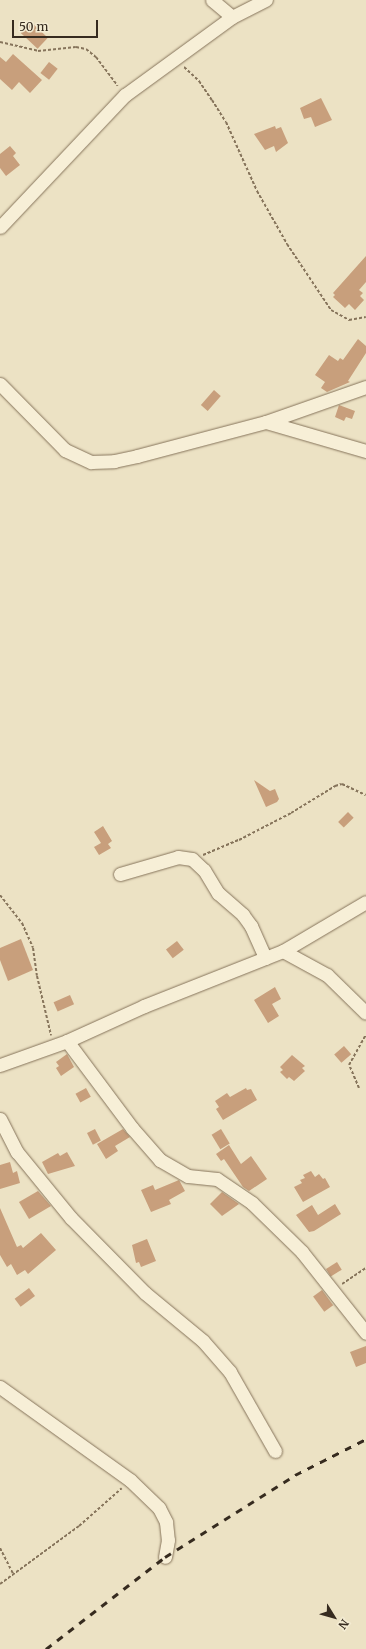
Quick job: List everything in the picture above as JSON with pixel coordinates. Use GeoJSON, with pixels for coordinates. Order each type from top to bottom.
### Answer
{"type":"FeatureCollection","features":[{"type":"Feature","properties":{"kind":"street"},"geometry":{"type":"LineString","coordinates":[[212,0],[232,17]]}},
{"type":"Feature","properties":{"kind":"street"},"geometry":{"type":"LineString","coordinates":[[0,227],[125,95],[174,57],[232,17],[266,0]]}},
{"type":"Feature","properties":{"kind":"street"},"geometry":{"type":"LineString","coordinates":[[0,384],[65,450],[91,462],[114,461],[137,456],[266,422],[366,387]]}},
{"type":"Feature","properties":{"kind":"street"},"geometry":{"type":"LineString","coordinates":[[266,422],[366,451]]}},
{"type":"Feature","properties":{"kind":"street"},"geometry":{"type":"LineString","coordinates":[[120,874],[178,858],[192,859],[204,870],[218,893],[243,914],[251,926],[265,958]]}},
{"type":"Feature","properties":{"kind":"street"},"geometry":{"type":"LineString","coordinates":[[0,1065],[52,1045],[67,1041],[144,1006],[283,951],[366,902]]}},
{"type":"Feature","properties":{"kind":"street"},"geometry":{"type":"LineString","coordinates":[[283,951],[327,975],[366,1013]]}},
{"type":"Feature","properties":{"kind":"street"},"geometry":{"type":"LineString","coordinates":[[67,1041],[132,1128],[160,1160],[188,1176],[217,1179],[252,1203],[302,1252],[366,1333]]}},
{"type":"Feature","properties":{"kind":"street"},"geometry":{"type":"LineString","coordinates":[[0,1119],[17,1152],[49,1187],[71,1218],[145,1293],[203,1341],[230,1372],[275,1451]]}},
{"type":"Feature","properties":{"kind":"street"},"geometry":{"type":"LineString","coordinates":[[0,1387],[130,1480],[160,1508],[166,1522],[168,1540],[165,1557]]}},
{"type":"Feature","properties":{"kind":"path"},"geometry":{"type":"LineString","coordinates":[[0,42],[38,51],[76,47],[86,49],[96,57],[125,95]]}},
{"type":"Feature","properties":{"kind":"path"},"geometry":{"type":"LineString","coordinates":[[174,57],[199,80],[226,122],[257,191],[287,244],[331,310],[349,320],[366,317]]}},
{"type":"Feature","properties":{"kind":"path"},"geometry":{"type":"LineString","coordinates":[[192,859],[246,837],[291,813],[334,786],[342,784],[366,795]]}},
{"type":"Feature","properties":{"kind":"path"},"geometry":{"type":"LineString","coordinates":[[0,895],[22,923],[33,948],[52,1045]]}},
{"type":"Feature","properties":{"kind":"path"},"geometry":{"type":"LineString","coordinates":[[359,1088],[349,1065],[366,1034]]}},
{"type":"Feature","properties":{"kind":"path"},"geometry":{"type":"LineString","coordinates":[[333,1290],[366,1268]]}},
{"type":"Feature","properties":{"kind":"path"},"geometry":{"type":"LineString","coordinates":[[0,1584],[79,1526],[130,1480]]}},
{"type":"Feature","properties":{"kind":"path"},"geometry":{"type":"LineString","coordinates":[[0,1548],[13,1574]]}},
{"type":"Feature","properties":{"kind":"building"},"geometry":{"type":"Polygon","coordinates":[[[31,22],[48,38],[38,49],[21,33],[31,22]]]}},
{"type":"Feature","properties":{"kind":"building"},"geometry":{"type":"Polygon","coordinates":[[[13,54],[42,80],[30,93],[19,82],[12,90],[0,79],[0,57],[6,62],[13,54]]]}},
{"type":"Feature","properties":{"kind":"building"},"geometry":{"type":"Polygon","coordinates":[[[49,62],[58,69],[49,80],[40,73],[49,62]]]}},
{"type":"Feature","properties":{"kind":"building"},"geometry":{"type":"Polygon","coordinates":[[[321,98],[332,120],[315,127],[311,117],[304,119],[300,108],[321,98]]]}},
{"type":"Feature","properties":{"kind":"building"},"geometry":{"type":"Polygon","coordinates":[[[275,126],[276,129],[281,127],[288,143],[276,152],[274,146],[265,150],[254,134],[275,126]]]}},
{"type":"Feature","properties":{"kind":"building"},"geometry":{"type":"Polygon","coordinates":[[[10,146],[16,153],[13,156],[20,165],[6,176],[0,168],[0,154],[10,146]]]}},
{"type":"Feature","properties":{"kind":"building"},"geometry":{"type":"Polygon","coordinates":[[[366,256],[366,282],[359,290],[363,293],[360,296],[364,300],[355,310],[349,304],[345,308],[333,297],[335,295],[333,293],[366,256]]]}},
{"type":"Feature","properties":{"kind":"building"},"geometry":{"type":"Polygon","coordinates":[[[358,339],[366,346],[366,353],[348,381],[350,382],[327,392],[321,388],[325,382],[315,375],[329,355],[338,361],[340,358],[343,360],[358,339]]]}},
{"type":"Feature","properties":{"kind":"building"},"geometry":{"type":"Polygon","coordinates":[[[214,390],[221,396],[208,411],[201,405],[214,390]]]}},
{"type":"Feature","properties":{"kind":"building"},"geometry":{"type":"Polygon","coordinates":[[[339,405],[355,411],[352,419],[346,417],[344,421],[335,417],[339,405]]]}},
{"type":"Feature","properties":{"kind":"building"},"geometry":{"type":"Polygon","coordinates":[[[254,780],[270,791],[275,789],[279,799],[277,802],[266,807],[254,780]]]}},
{"type":"Feature","properties":{"kind":"building"},"geometry":{"type":"Polygon","coordinates":[[[348,812],[354,818],[344,828],[338,822],[348,812]]]}},
{"type":"Feature","properties":{"kind":"building"},"geometry":{"type":"Polygon","coordinates":[[[103,826],[112,841],[108,844],[111,848],[99,855],[94,847],[101,843],[94,832],[103,826]]]}},
{"type":"Feature","properties":{"kind":"building"},"geometry":{"type":"Polygon","coordinates":[[[21,939],[33,970],[8,981],[0,960],[0,948],[21,939]]]}},
{"type":"Feature","properties":{"kind":"building"},"geometry":{"type":"Polygon","coordinates":[[[177,941],[184,950],[173,958],[166,950],[177,941]]]}},
{"type":"Feature","properties":{"kind":"building"},"geometry":{"type":"Polygon","coordinates":[[[275,987],[281,999],[272,1004],[279,1016],[268,1023],[254,1000],[275,987]]]}},
{"type":"Feature","properties":{"kind":"building"},"geometry":{"type":"Polygon","coordinates":[[[70,995],[74,1004],[58,1011],[54,1002],[70,995]]]}},
{"type":"Feature","properties":{"kind":"building"},"geometry":{"type":"Polygon","coordinates":[[[344,1046],[351,1054],[341,1063],[334,1055],[344,1046]]]}},
{"type":"Feature","properties":{"kind":"building"},"geometry":{"type":"Polygon","coordinates":[[[67,1054],[74,1067],[61,1076],[56,1068],[59,1066],[56,1062],[67,1054]]]}},
{"type":"Feature","properties":{"kind":"building"},"geometry":{"type":"Polygon","coordinates":[[[292,1055],[305,1066],[302,1068],[305,1071],[294,1081],[289,1077],[287,1079],[280,1072],[283,1070],[280,1067],[292,1055]]]}},
{"type":"Feature","properties":{"kind":"building"},"geometry":{"type":"Polygon","coordinates":[[[86,1088],[91,1097],[80,1103],[76,1094],[86,1088]]]}},
{"type":"Feature","properties":{"kind":"building"},"geometry":{"type":"Polygon","coordinates":[[[246,1088],[247,1090],[251,1089],[257,1100],[223,1120],[216,1109],[219,1107],[215,1101],[227,1093],[230,1097],[246,1088]]]}},
{"type":"Feature","properties":{"kind":"building"},"geometry":{"type":"Polygon","coordinates":[[[95,1129],[101,1141],[93,1145],[87,1133],[95,1129]]]}},
{"type":"Feature","properties":{"kind":"building"},"geometry":{"type":"Polygon","coordinates":[[[123,1129],[130,1137],[115,1146],[118,1151],[106,1159],[97,1144],[123,1129]]]}},
{"type":"Feature","properties":{"kind":"building"},"geometry":{"type":"Polygon","coordinates":[[[221,1129],[230,1144],[220,1149],[212,1135],[221,1129]]]}},
{"type":"Feature","properties":{"kind":"building"},"geometry":{"type":"Polygon","coordinates":[[[229,1145],[241,1164],[251,1156],[267,1179],[249,1191],[243,1187],[224,1159],[221,1161],[216,1154],[229,1145]]]}},
{"type":"Feature","properties":{"kind":"building"},"geometry":{"type":"Polygon","coordinates":[[[67,1152],[75,1166],[48,1174],[42,1162],[58,1153],[60,1156],[67,1152]]]}},
{"type":"Feature","properties":{"kind":"building"},"geometry":{"type":"Polygon","coordinates":[[[10,1162],[13,1173],[17,1171],[20,1183],[0,1189],[0,1165],[10,1162]]]}},
{"type":"Feature","properties":{"kind":"building"},"geometry":{"type":"Polygon","coordinates":[[[311,1171],[315,1177],[319,1174],[323,1179],[325,1178],[330,1187],[303,1202],[294,1187],[302,1183],[300,1180],[305,1178],[303,1175],[311,1171]]]}},
{"type":"Feature","properties":{"kind":"building"},"geometry":{"type":"Polygon","coordinates":[[[179,1180],[185,1191],[169,1200],[171,1204],[151,1212],[141,1190],[153,1185],[155,1190],[179,1180]]]}},
{"type":"Feature","properties":{"kind":"building"},"geometry":{"type":"Polygon","coordinates":[[[38,1191],[51,1206],[29,1219],[19,1202],[38,1191]]]}},
{"type":"Feature","properties":{"kind":"building"},"geometry":{"type":"Polygon","coordinates":[[[222,1192],[239,1204],[222,1216],[210,1204],[222,1192]]]}},
{"type":"Feature","properties":{"kind":"building"},"geometry":{"type":"Polygon","coordinates":[[[335,1204],[341,1214],[314,1231],[309,1232],[296,1215],[312,1205],[318,1215],[335,1204]]]}},
{"type":"Feature","properties":{"kind":"building"},"geometry":{"type":"Polygon","coordinates":[[[0,1208],[17,1247],[21,1245],[23,1248],[41,1233],[56,1250],[28,1274],[25,1270],[17,1275],[11,1264],[7,1267],[0,1255],[0,1208]]]}},
{"type":"Feature","properties":{"kind":"building"},"geometry":{"type":"Polygon","coordinates":[[[147,1239],[156,1261],[141,1267],[139,1262],[136,1263],[132,1245],[147,1239]]]}},
{"type":"Feature","properties":{"kind":"building"},"geometry":{"type":"Polygon","coordinates":[[[337,1262],[342,1270],[331,1277],[326,1269],[337,1262]]]}},
{"type":"Feature","properties":{"kind":"building"},"geometry":{"type":"Polygon","coordinates":[[[29,1288],[35,1296],[21,1307],[15,1299],[29,1288]]]}},
{"type":"Feature","properties":{"kind":"building"},"geometry":{"type":"Polygon","coordinates":[[[322,1290],[333,1305],[324,1312],[313,1296],[322,1290]]]}},
{"type":"Feature","properties":{"kind":"building"},"geometry":{"type":"Polygon","coordinates":[[[366,1346],[366,1363],[356,1367],[350,1352],[366,1346]]]}},
{"type":"Feature","properties":{"kind":"railway"},"geometry":{"type":"LineString","coordinates":[[46,1649],[165,1557],[295,1475],[366,1439]]}}]}
